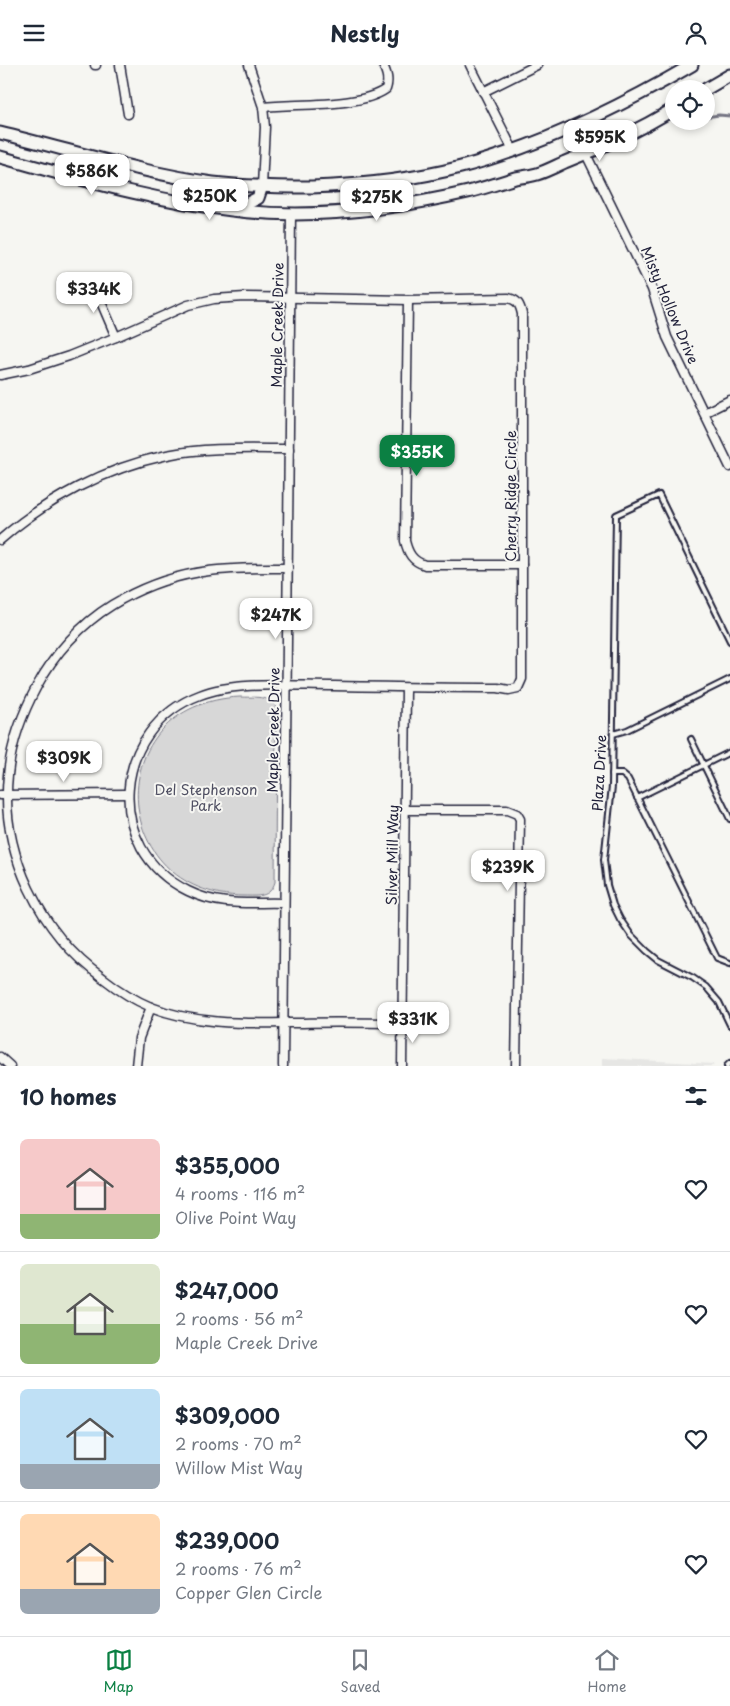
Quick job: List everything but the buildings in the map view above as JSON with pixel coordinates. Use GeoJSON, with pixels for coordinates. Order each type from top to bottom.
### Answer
{"type":"FeatureCollection","features":[{"type":"Feature","properties":{"kind":"main road"},"geometry":{"type":"LineString","coordinates":[[0,133],[149,171],[215,183],[262,187],[339,186],[375,183],[462,167],[510,151],[570,128],[613,108],[692,65]]}},
{"type":"Feature","properties":{"kind":"main road"},"geometry":{"type":"LineString","coordinates":[[715,84],[730,75]]}},
{"type":"Feature","properties":{"kind":"main road"},"geometry":{"type":"LineString","coordinates":[[0,157],[131,193],[233,211],[291,214],[343,212],[380,208],[470,192],[516,178],[537,174],[586,154],[665,114]]}},
{"type":"Feature","properties":{"kind":"main road"},"geometry":{"type":"LineString","coordinates":[[233,211],[258,198],[262,187]]}},
{"type":"Feature","properties":{"kind":"street"},"geometry":{"type":"LineString","coordinates":[[120,65],[128,114]]}},
{"type":"Feature","properties":{"kind":"street"},"geometry":{"type":"LineString","coordinates":[[249,65],[263,107],[265,127],[262,187]]}},
{"type":"Feature","properties":{"kind":"street"},"geometry":{"type":"LineString","coordinates":[[263,107],[340,102],[380,93],[386,89],[388,83],[383,65]]}},
{"type":"Feature","properties":{"kind":"street"},"geometry":{"type":"LineString","coordinates":[[470,65],[510,151]]}},
{"type":"Feature","properties":{"kind":"street"},"geometry":{"type":"LineString","coordinates":[[483,92],[537,65]]}},
{"type":"Feature","properties":{"kind":"street","name":"Misty Hollow Drive"},"geometry":{"type":"LineString","coordinates":[[586,154],[652,289],[667,337],[730,467]]}},
{"type":"Feature","properties":{"kind":"street","name":"Maple Creek Drive"},"geometry":{"type":"LineString","coordinates":[[283,1066],[291,214]]}},
{"type":"Feature","properties":{"kind":"street"},"geometry":{"type":"LineString","coordinates":[[92,281],[116,337]]}},
{"type":"Feature","properties":{"kind":"street","name":"Cherry Ridge Circle"},"geometry":{"type":"LineString","coordinates":[[0,375],[48,363],[116,337],[181,308],[202,301],[227,297],[408,300],[508,298],[515,299],[520,305],[522,314],[522,679],[518,688],[509,690],[498,688],[286,686],[233,687],[200,694],[172,709],[149,731],[132,769],[127,795]]}},
{"type":"Feature","properties":{"kind":"street"},"geometry":{"type":"LineString","coordinates":[[408,300],[407,549],[414,560],[425,565],[522,565]]}},
{"type":"Feature","properties":{"kind":"street"},"geometry":{"type":"LineString","coordinates":[[704,413],[730,400]]}},
{"type":"Feature","properties":{"kind":"street"},"geometry":{"type":"LineString","coordinates":[[0,540],[69,491],[125,467],[167,455],[184,453],[243,449],[289,449]]}},
{"type":"Feature","properties":{"kind":"street"},"geometry":{"type":"LineString","coordinates":[[288,568],[224,569],[184,575],[167,580],[111,605],[67,643],[42,676],[17,732],[4,795],[12,839],[18,860],[34,899],[47,920],[76,956],[94,972],[151,1007],[195,1019],[234,1023],[402,1023]]}},
{"type":"Feature","properties":{"kind":"street","name":"Silver Mill Way"},"geometry":{"type":"LineString","coordinates":[[402,1066],[406,688]]}},
{"type":"Feature","properties":{"kind":"street"},"geometry":{"type":"LineString","coordinates":[[4,795],[127,795],[134,829],[145,853],[160,871],[176,884],[202,897],[229,903],[284,903]]}},
{"type":"Feature","properties":{"kind":"street"},"geometry":{"type":"LineString","coordinates":[[406,811],[511,810],[520,819],[516,1066]]}},
{"type":"Feature","properties":{"kind":"street"},"geometry":{"type":"LineString","coordinates":[[136,1066],[139,1037],[151,1007]]}},
{"type":"Feature","properties":{"kind":"street"},"geometry":{"type":"LineString","coordinates":[[0,1057],[10,1066]]}},
{"type":"Feature","properties":{"kind":"lane","name":"Plaza Drive"},"geometry":{"type":"LineString","coordinates":[[730,641],[658,495],[616,515],[614,520],[612,774],[604,871],[609,896],[620,919],[631,935],[647,951],[667,965],[693,978],[712,994],[724,1011],[730,1025]]}},
{"type":"Feature","properties":{"kind":"lane"},"geometry":{"type":"LineString","coordinates":[[612,734],[627,730],[730,679]]}},
{"type":"Feature","properties":{"kind":"lane"},"geometry":{"type":"LineString","coordinates":[[691,739],[730,819]]}},
{"type":"Feature","properties":{"kind":"lane"},"geometry":{"type":"LineString","coordinates":[[637,798],[730,752]]}},
{"type":"Feature","properties":{"kind":"lane"},"geometry":{"type":"LineString","coordinates":[[612,774],[622,774],[628,779],[717,958],[730,963]]}},
{"type":"Feature","properties":{"kind":"lane"},"geometry":{"type":"LineString","coordinates":[[727,1066],[730,1063]]}},
{"type":"Feature","properties":{"kind":"shaded area"},"geometry":{"type":"Polygon","coordinates":[[[602,1058],[714,1064],[713,1066],[602,1066],[602,1058]]]}},
{"type":"Feature","properties":{"kind":"green space","name":"Del Stephenson Park"},"geometry":{"type":"Polygon","coordinates":[[[240,697],[266,699],[274,704],[276,708],[275,882],[270,891],[259,896],[244,896],[199,887],[166,865],[145,834],[137,798],[143,762],[161,730],[194,707],[240,697]]]}},
{"type":"Feature","properties":{"kind":"waterway"},"geometry":{"type":"LineString","coordinates":[[715,116],[730,116]]}}]}
